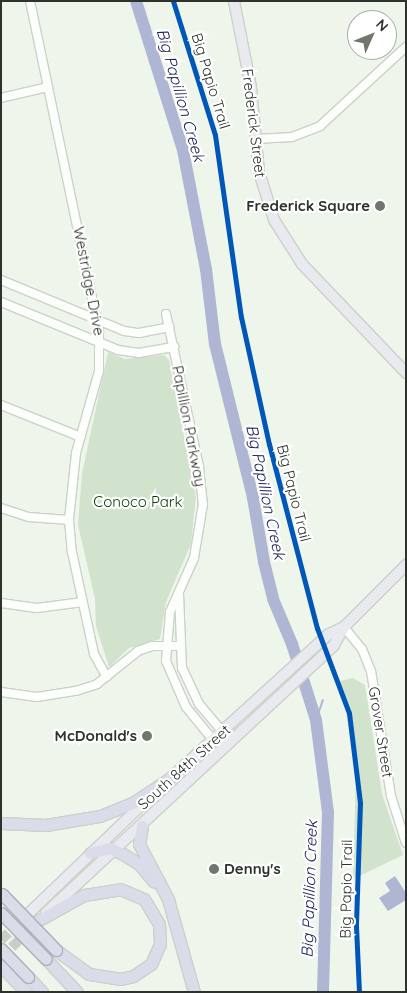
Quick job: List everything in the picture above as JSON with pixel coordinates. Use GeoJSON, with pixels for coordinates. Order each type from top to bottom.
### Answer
{"type":"FeatureCollection","features":[{"type":"Feature","properties":{"kind":"highway"},"geometry":{"type":"LineString","coordinates":[[1,823],[46,825],[100,816],[134,802],[169,779]]}},
{"type":"Feature","properties":{"kind":"highway"},"geometry":{"type":"LineString","coordinates":[[142,826],[139,844],[163,886],[173,914],[194,992]]}},
{"type":"Feature","properties":{"kind":"highway"},"geometry":{"type":"LineString","coordinates":[[90,853],[104,848],[115,850],[147,872],[173,914]]}},
{"type":"Feature","properties":{"kind":"highway"},"geometry":{"type":"LineString","coordinates":[[2,894],[56,950],[89,974],[121,979],[133,976],[151,964],[160,944],[159,924],[144,900],[120,889],[84,895],[38,921]]}},
{"type":"Feature","properties":{"kind":"highway"},"geometry":{"type":"LineString","coordinates":[[1,913],[77,992]]}},
{"type":"Feature","properties":{"kind":"highway"},"geometry":{"type":"LineString","coordinates":[[1,949],[25,985]]}},
{"type":"Feature","properties":{"kind":"highway"},"geometry":{"type":"LineString","coordinates":[[1,966],[25,985],[42,992]]}},
{"type":"Feature","properties":{"kind":"main road","name":"Frederick Street"},"geometry":{"type":"LineString","coordinates":[[234,1],[252,87],[259,172],[267,204],[292,252],[406,374]]}},
{"type":"Feature","properties":{"kind":"main road","name":"South 84th Street"},"geometry":{"type":"LineString","coordinates":[[38,921],[334,645],[344,627],[406,565]]}},
{"type":"Feature","properties":{"kind":"main road","name":"South 84th Street"},"geometry":{"type":"LineString","coordinates":[[29,913],[169,779],[329,634],[344,627]]}},
{"type":"Feature","properties":{"kind":"street","name":"Westridge Drive"},"geometry":{"type":"LineString","coordinates":[[30,1],[98,320],[100,344],[99,371],[73,472],[69,520],[94,654],[107,677]]}},
{"type":"Feature","properties":{"kind":"street"},"geometry":{"type":"LineString","coordinates":[[256,139],[292,137],[320,126],[406,47]]}},
{"type":"Feature","properties":{"kind":"street"},"geometry":{"type":"LineString","coordinates":[[1,98],[48,87]]}},
{"type":"Feature","properties":{"kind":"street"},"geometry":{"type":"LineString","coordinates":[[1,280],[134,333],[169,327]]}},
{"type":"Feature","properties":{"kind":"street"},"geometry":{"type":"LineString","coordinates":[[1,302],[100,344],[132,353],[174,347]]}},
{"type":"Feature","properties":{"kind":"street","name":"Papillion Parkway"},"geometry":{"type":"LineString","coordinates":[[166,314],[199,467],[203,504],[198,545],[170,612],[165,645],[176,691],[212,740]]}},
{"type":"Feature","properties":{"kind":"street"},"geometry":{"type":"LineString","coordinates":[[1,404],[81,437]]}},
{"type":"Feature","properties":{"kind":"street"},"geometry":{"type":"LineString","coordinates":[[1,508],[29,517],[69,520]]}},
{"type":"Feature","properties":{"kind":"street","name":"Papillion Parkway"},"geometry":{"type":"LineString","coordinates":[[179,594],[179,646],[182,668],[191,692],[223,730],[227,746]]}},
{"type":"Feature","properties":{"kind":"street"},"geometry":{"type":"LineString","coordinates":[[1,603],[37,608],[83,602]]}},
{"type":"Feature","properties":{"kind":"street","name":"Grover Street"},"geometry":{"type":"LineString","coordinates":[[344,627],[362,649],[371,671],[390,796],[406,843]]}},
{"type":"Feature","properties":{"kind":"street"},"geometry":{"type":"LineString","coordinates":[[1,692],[55,696],[91,686],[107,677],[138,651],[165,645],[179,646]]}},
{"type":"Feature","properties":{"kind":"street"},"geometry":{"type":"LineString","coordinates":[[212,740],[227,746]]}},
{"type":"Feature","properties":{"kind":"green space","name":"Conoco Park"},"geometry":{"type":"Polygon","coordinates":[[[108,352],[125,359],[164,355],[169,360],[196,497],[191,544],[166,602],[160,639],[129,648],[109,667],[96,626],[95,599],[78,525],[82,473],[108,352]]]}},
{"type":"Feature","properties":{"kind":"green space"},"geometry":{"type":"Polygon","coordinates":[[[353,678],[365,685],[382,794],[403,855],[353,879],[356,776],[346,711],[336,682],[353,678]]]}},
{"type":"Feature","properties":{"kind":"water"},"geometry":{"type":"Polygon","coordinates":[[[395,876],[406,893],[406,900],[388,911],[379,898],[390,891],[385,883],[395,876]]]}},
{"type":"Feature","properties":{"kind":"waterway","name":"Big Papillion Creek"},"geometry":{"type":"LineString","coordinates":[[136,1],[183,150],[206,269],[215,344],[253,498],[264,562],[273,599],[292,644],[316,720],[328,812],[323,992]]}},
{"type":"Feature","properties":{"kind":"waterway"},"geometry":{"type":"LineString","coordinates":[[316,720],[323,700]]}},
{"type":"Feature","properties":{"kind":"tunnel"},"geometry":{"type":"LineString","coordinates":[[1,940],[29,913]]}},
{"type":"Feature","properties":{"kind":"tunnel"},"geometry":{"type":"LineString","coordinates":[[1,958],[38,921]]}},
{"type":"Feature","properties":{"kind":"cycle path","name":"Big Papio Trail"},"geometry":{"type":"LineString","coordinates":[[173,1],[215,135],[241,317],[269,444],[317,628],[349,713],[360,803],[356,926],[359,992]]}},
{"type":"Feature","properties":{"kind":"place","name":"Frederick Square"},"geometry":{"type":"Point","coordinates":[380,206]}},
{"type":"Feature","properties":{"kind":"place","name":"McDonald's"},"geometry":{"type":"Point","coordinates":[147,736]}},
{"type":"Feature","properties":{"kind":"place","name":"Denny's"},"geometry":{"type":"Point","coordinates":[214,869]}}]}
